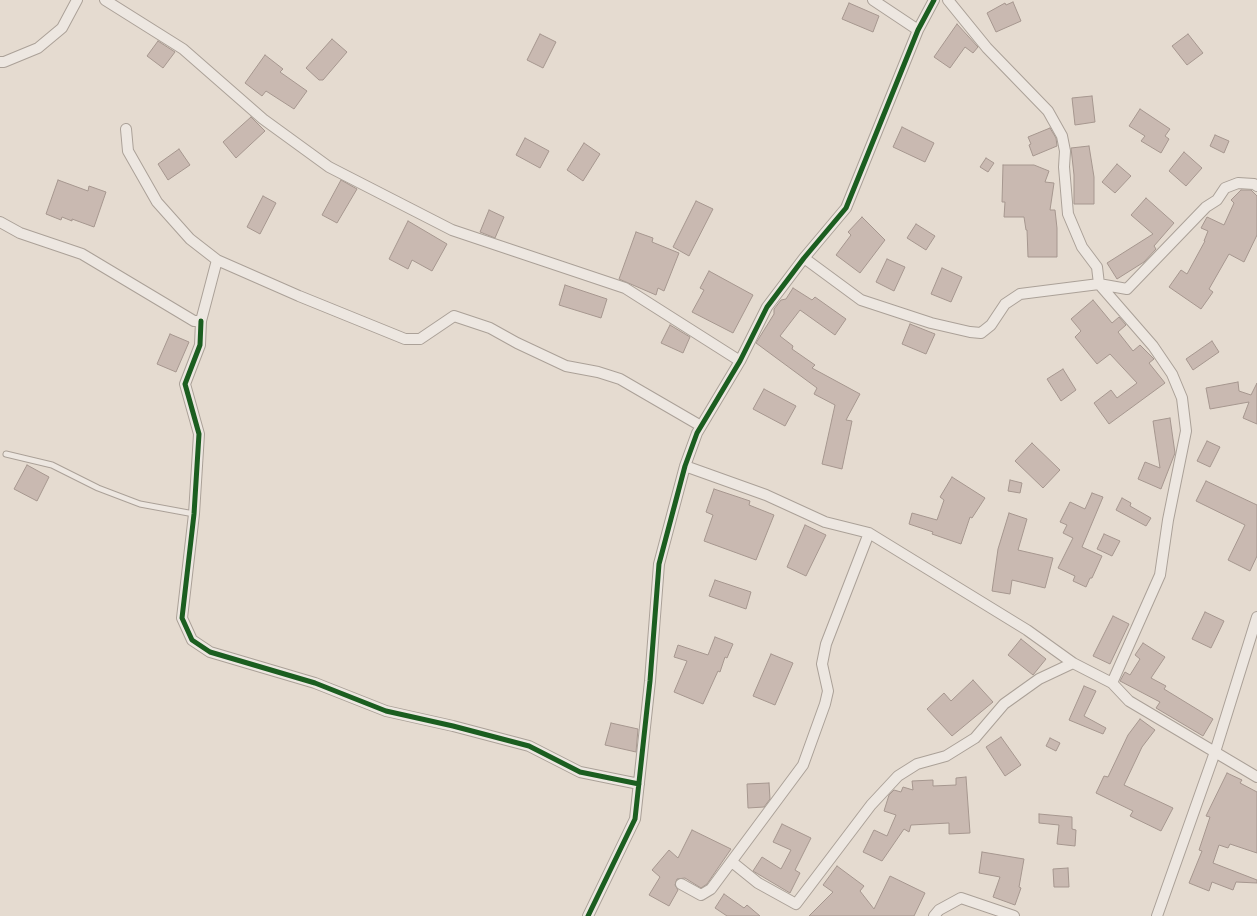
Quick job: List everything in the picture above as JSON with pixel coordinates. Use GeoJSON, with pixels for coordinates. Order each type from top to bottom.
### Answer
{"type":"FeatureCollection","features":[{"type":"Feature","properties":{"kind":"street"},"geometry":{"type":"LineString","coordinates":[[0,62],[4,62],[38,48],[62,28],[77,0]]}},
{"type":"Feature","properties":{"kind":"street"},"geometry":{"type":"LineString","coordinates":[[105,0],[183,49],[263,119],[330,167],[452,230],[625,288],[740,361]]}},
{"type":"Feature","properties":{"kind":"street"},"geometry":{"type":"LineString","coordinates":[[873,0],[918,30]]}},
{"type":"Feature","properties":{"kind":"street"},"geometry":{"type":"LineString","coordinates":[[588,916],[635,819],[659,564],[685,466],[701,426],[740,361],[768,307],[804,258],[846,208],[918,30],[934,0]]}},
{"type":"Feature","properties":{"kind":"street"},"geometry":{"type":"LineString","coordinates":[[948,0],[988,48],[1048,111],[1062,136],[1065,151],[1064,167],[1068,214],[1082,247],[1097,266],[1099,284],[1153,346],[1172,374],[1182,398],[1186,431],[1168,520],[1160,575],[1112,683]]}},
{"type":"Feature","properties":{"kind":"street"},"geometry":{"type":"LineString","coordinates":[[126,128],[128,151],[157,202],[190,239],[217,260],[298,296],[405,339],[420,339],[454,316],[490,328],[517,344],[566,366],[598,372],[620,379],[701,426]]}},
{"type":"Feature","properties":{"kind":"street"},"geometry":{"type":"LineString","coordinates":[[804,258],[861,300],[931,323],[981,333],[991,325],[1006,304],[1020,294],[1099,284],[1127,289],[1206,207],[1217,200],[1225,188],[1238,183],[1254,184],[1257,186]]}},
{"type":"Feature","properties":{"kind":"street"},"geometry":{"type":"LineString","coordinates":[[0,222],[20,233],[82,254],[194,321],[201,321]]}},
{"type":"Feature","properties":{"kind":"street"},"geometry":{"type":"LineString","coordinates":[[217,260],[201,321],[200,345],[185,384],[199,434],[194,514],[182,618],[192,640],[210,652],[315,683],[386,711],[453,726],[529,746],[580,772],[639,784]]}},
{"type":"Feature","properties":{"kind":"street"},"geometry":{"type":"LineString","coordinates":[[685,466],[766,495],[825,522],[869,533],[1027,630],[1073,663],[1112,683],[1129,701],[1257,777]]}},
{"type":"Feature","properties":{"kind":"street"},"geometry":{"type":"LineString","coordinates":[[680,884],[701,894],[711,889],[803,765],[828,692],[822,664],[826,644],[869,533]]}},
{"type":"Feature","properties":{"kind":"street"},"geometry":{"type":"LineString","coordinates":[[1157,916],[1215,752],[1257,617]]}},
{"type":"Feature","properties":{"kind":"street"},"geometry":{"type":"LineString","coordinates":[[732,862],[758,883],[796,904],[872,805],[898,776],[917,764],[946,756],[975,738],[1004,704],[1039,679],[1073,663]]}},
{"type":"Feature","properties":{"kind":"street"},"geometry":{"type":"LineString","coordinates":[[934,916],[939,910],[961,898],[977,902],[1014,916]]}},
{"type":"Feature","properties":{"kind":"lane"},"geometry":{"type":"LineString","coordinates":[[6,454],[52,465],[98,488],[140,504],[194,514]]}},
{"type":"Feature","properties":{"kind":"building"},"geometry":{"type":"Polygon","coordinates":[[[1013,2],[1021,21],[996,32],[987,13],[1005,3],[1006,5],[1013,2]]]}},
{"type":"Feature","properties":{"kind":"building"},"geometry":{"type":"Polygon","coordinates":[[[849,3],[879,16],[873,32],[842,19],[849,3]]]}},
{"type":"Feature","properties":{"kind":"building"},"geometry":{"type":"Polygon","coordinates":[[[957,24],[978,47],[973,53],[965,47],[950,68],[934,57],[957,24]]]}},
{"type":"Feature","properties":{"kind":"building"},"geometry":{"type":"Polygon","coordinates":[[[540,34],[556,42],[543,68],[527,60],[540,34]]]}},
{"type":"Feature","properties":{"kind":"building"},"geometry":{"type":"Polygon","coordinates":[[[1188,34],[1203,53],[1187,65],[1172,46],[1188,34]]]}},
{"type":"Feature","properties":{"kind":"building"},"geometry":{"type":"Polygon","coordinates":[[[332,39],[347,52],[323,80],[319,80],[306,68],[332,39]]]}},
{"type":"Feature","properties":{"kind":"building"},"geometry":{"type":"Polygon","coordinates":[[[158,41],[175,52],[163,68],[147,56],[158,41]]]}},
{"type":"Feature","properties":{"kind":"building"},"geometry":{"type":"Polygon","coordinates":[[[265,55],[283,69],[280,72],[307,91],[294,109],[266,91],[262,96],[245,83],[265,55]]]}},
{"type":"Feature","properties":{"kind":"building"},"geometry":{"type":"Polygon","coordinates":[[[1092,96],[1095,122],[1075,125],[1072,98],[1092,96]]]}},
{"type":"Feature","properties":{"kind":"building"},"geometry":{"type":"Polygon","coordinates":[[[1140,109],[1170,129],[1165,136],[1169,139],[1161,153],[1141,141],[1145,136],[1129,126],[1140,109]]]}},
{"type":"Feature","properties":{"kind":"building"},"geometry":{"type":"Polygon","coordinates":[[[251,117],[265,131],[236,158],[223,142],[251,117]]]}},
{"type":"Feature","properties":{"kind":"building"},"geometry":{"type":"Polygon","coordinates":[[[902,127],[934,143],[925,162],[893,147],[902,127]]]}},
{"type":"Feature","properties":{"kind":"building"},"geometry":{"type":"Polygon","coordinates":[[[1050,128],[1056,138],[1057,146],[1033,156],[1028,137],[1050,128]]]}},
{"type":"Feature","properties":{"kind":"building"},"geometry":{"type":"Polygon","coordinates":[[[1215,135],[1229,141],[1224,153],[1210,146],[1215,135]]]}},
{"type":"Feature","properties":{"kind":"building"},"geometry":{"type":"Polygon","coordinates":[[[525,138],[549,151],[540,168],[516,155],[525,138]]]}},
{"type":"Feature","properties":{"kind":"building"},"geometry":{"type":"Polygon","coordinates":[[[584,143],[600,154],[583,181],[567,170],[584,143]]]}},
{"type":"Feature","properties":{"kind":"building"},"geometry":{"type":"Polygon","coordinates":[[[1089,146],[1094,177],[1094,204],[1074,204],[1074,175],[1071,148],[1089,146]]]}},
{"type":"Feature","properties":{"kind":"building"},"geometry":{"type":"Polygon","coordinates":[[[179,149],[190,165],[168,180],[158,164],[179,149]]]}},
{"type":"Feature","properties":{"kind":"building"},"geometry":{"type":"Polygon","coordinates":[[[1184,152],[1202,168],[1186,186],[1169,171],[1184,152]]]}},
{"type":"Feature","properties":{"kind":"building"},"geometry":{"type":"Polygon","coordinates":[[[986,158],[994,163],[988,172],[980,167],[986,158]]]}},
{"type":"Feature","properties":{"kind":"building"},"geometry":{"type":"Polygon","coordinates":[[[1117,164],[1131,176],[1115,193],[1102,182],[1117,164]]]}},
{"type":"Feature","properties":{"kind":"building"},"geometry":{"type":"Polygon","coordinates":[[[1003,165],[1034,165],[1049,171],[1045,182],[1054,183],[1050,210],[1055,210],[1057,228],[1057,257],[1028,257],[1027,230],[1024,217],[1004,217],[1005,202],[1002,202],[1003,165]]]}},
{"type":"Feature","properties":{"kind":"building"},"geometry":{"type":"Polygon","coordinates":[[[58,180],[88,191],[89,186],[106,192],[94,227],[72,219],[72,221],[62,217],[61,220],[46,214],[58,180]]]}},
{"type":"Feature","properties":{"kind":"building"},"geometry":{"type":"Polygon","coordinates":[[[341,180],[357,189],[337,223],[322,215],[341,180]]]}},
{"type":"Feature","properties":{"kind":"building"},"geometry":{"type":"Polygon","coordinates":[[[1241,190],[1251,190],[1257,196],[1257,235],[1244,262],[1229,254],[1209,289],[1213,292],[1201,309],[1169,287],[1181,270],[1187,274],[1205,241],[1208,231],[1201,228],[1207,217],[1224,225],[1234,203],[1231,200],[1241,190]]]}},
{"type":"Feature","properties":{"kind":"building"},"geometry":{"type":"Polygon","coordinates":[[[263,196],[276,203],[260,234],[247,227],[263,196]]]}},
{"type":"Feature","properties":{"kind":"building"},"geometry":{"type":"Polygon","coordinates":[[[1146,198],[1174,223],[1154,246],[1156,249],[1144,262],[1117,279],[1107,263],[1153,234],[1131,215],[1146,198]]]}},
{"type":"Feature","properties":{"kind":"building"},"geometry":{"type":"Polygon","coordinates":[[[696,201],[713,209],[689,256],[673,247],[696,201]]]}},
{"type":"Feature","properties":{"kind":"building"},"geometry":{"type":"Polygon","coordinates":[[[489,210],[504,217],[495,238],[480,232],[489,210]]]}},
{"type":"Feature","properties":{"kind":"building"},"geometry":{"type":"Polygon","coordinates":[[[862,217],[885,240],[860,273],[836,255],[851,235],[848,232],[862,217]]]}},
{"type":"Feature","properties":{"kind":"building"},"geometry":{"type":"Polygon","coordinates":[[[408,221],[447,244],[432,271],[412,260],[408,269],[389,259],[408,221]]]}},
{"type":"Feature","properties":{"kind":"building"},"geometry":{"type":"Polygon","coordinates":[[[916,224],[935,236],[926,250],[907,238],[916,224]]]}},
{"type":"Feature","properties":{"kind":"building"},"geometry":{"type":"Polygon","coordinates":[[[636,232],[653,238],[652,242],[679,253],[664,291],[658,288],[656,295],[619,279],[636,232]]]}},
{"type":"Feature","properties":{"kind":"building"},"geometry":{"type":"Polygon","coordinates":[[[887,259],[905,267],[894,291],[876,282],[887,259]]]}},
{"type":"Feature","properties":{"kind":"building"},"geometry":{"type":"Polygon","coordinates":[[[942,268],[962,277],[951,302],[931,294],[942,268]]]}},
{"type":"Feature","properties":{"kind":"building"},"geometry":{"type":"Polygon","coordinates":[[[709,271],[753,295],[733,333],[692,312],[704,290],[700,288],[709,271]]]}},
{"type":"Feature","properties":{"kind":"building"},"geometry":{"type":"Polygon","coordinates":[[[565,285],[607,299],[601,318],[559,305],[565,285]]]}},
{"type":"Feature","properties":{"kind":"building"},"geometry":{"type":"Polygon","coordinates":[[[793,288],[812,300],[815,297],[846,319],[835,335],[800,310],[780,336],[793,346],[792,349],[815,365],[812,368],[860,394],[846,420],[852,421],[842,469],[822,464],[835,405],[814,394],[817,388],[756,343],[774,314],[774,309],[781,300],[786,299],[793,288]]]}},
{"type":"Feature","properties":{"kind":"building"},"geometry":{"type":"Polygon","coordinates":[[[1093,300],[1112,323],[1119,317],[1126,325],[1118,332],[1133,351],[1140,345],[1154,359],[1149,363],[1165,383],[1109,424],[1094,403],[1111,390],[1117,398],[1137,383],[1110,354],[1097,364],[1075,337],[1081,331],[1071,319],[1093,300]]]}},
{"type":"Feature","properties":{"kind":"building"},"geometry":{"type":"Polygon","coordinates":[[[910,324],[935,334],[926,354],[902,344],[910,324]]]}},
{"type":"Feature","properties":{"kind":"building"},"geometry":{"type":"Polygon","coordinates":[[[670,325],[690,337],[683,353],[661,343],[670,325]]]}},
{"type":"Feature","properties":{"kind":"building"},"geometry":{"type":"Polygon","coordinates":[[[170,334],[189,342],[176,372],[157,364],[170,334]]]}},
{"type":"Feature","properties":{"kind":"building"},"geometry":{"type":"Polygon","coordinates":[[[1212,341],[1219,352],[1193,370],[1186,359],[1212,341]]]}},
{"type":"Feature","properties":{"kind":"building"},"geometry":{"type":"Polygon","coordinates":[[[1063,369],[1076,390],[1061,401],[1047,379],[1063,369]]]}},
{"type":"Feature","properties":{"kind":"building"},"geometry":{"type":"Polygon","coordinates":[[[1238,382],[1239,391],[1251,395],[1257,383],[1257,424],[1243,418],[1249,402],[1210,409],[1206,388],[1238,382]]]}},
{"type":"Feature","properties":{"kind":"building"},"geometry":{"type":"Polygon","coordinates":[[[764,389],[796,406],[785,426],[753,409],[764,389]]]}},
{"type":"Feature","properties":{"kind":"building"},"geometry":{"type":"Polygon","coordinates":[[[1170,418],[1175,453],[1161,489],[1138,479],[1145,462],[1160,468],[1153,421],[1170,418]]]}},
{"type":"Feature","properties":{"kind":"building"},"geometry":{"type":"Polygon","coordinates":[[[1207,441],[1220,447],[1210,467],[1197,461],[1207,441]]]}},
{"type":"Feature","properties":{"kind":"building"},"geometry":{"type":"Polygon","coordinates":[[[1032,443],[1060,470],[1043,488],[1015,461],[1032,443]]]}},
{"type":"Feature","properties":{"kind":"building"},"geometry":{"type":"Polygon","coordinates":[[[27,465],[49,477],[37,501],[14,489],[27,465]]]}},
{"type":"Feature","properties":{"kind":"building"},"geometry":{"type":"Polygon","coordinates":[[[952,477],[985,498],[972,518],[970,517],[961,544],[909,524],[912,513],[937,520],[944,500],[940,497],[952,477]]]}},
{"type":"Feature","properties":{"kind":"building"},"geometry":{"type":"Polygon","coordinates":[[[1010,480],[1022,483],[1020,493],[1008,491],[1010,480]]]}},
{"type":"Feature","properties":{"kind":"building"},"geometry":{"type":"Polygon","coordinates":[[[1206,481],[1257,505],[1257,556],[1250,571],[1228,560],[1245,525],[1196,501],[1206,481]]]}},
{"type":"Feature","properties":{"kind":"building"},"geometry":{"type":"Polygon","coordinates":[[[714,489],[750,501],[749,505],[774,515],[756,560],[704,541],[713,515],[706,512],[714,489]]]}},
{"type":"Feature","properties":{"kind":"building"},"geometry":{"type":"Polygon","coordinates":[[[1092,493],[1103,497],[1082,547],[1102,556],[1092,578],[1090,578],[1086,587],[1073,581],[1075,576],[1058,568],[1073,538],[1063,533],[1067,525],[1060,522],[1070,502],[1085,509],[1092,493]]]}},
{"type":"Feature","properties":{"kind":"building"},"geometry":{"type":"Polygon","coordinates":[[[1122,498],[1131,503],[1130,506],[1151,518],[1146,526],[1116,510],[1122,498]]]}},
{"type":"Feature","properties":{"kind":"building"},"geometry":{"type":"Polygon","coordinates":[[[1009,513],[1027,519],[1018,550],[1053,558],[1045,588],[1012,580],[1010,594],[992,591],[998,549],[1009,513]]]}},
{"type":"Feature","properties":{"kind":"building"},"geometry":{"type":"Polygon","coordinates":[[[805,525],[826,535],[806,576],[787,567],[805,525]]]}},
{"type":"Feature","properties":{"kind":"building"},"geometry":{"type":"Polygon","coordinates":[[[1104,534],[1120,541],[1112,556],[1097,549],[1104,534]]]}},
{"type":"Feature","properties":{"kind":"building"},"geometry":{"type":"Polygon","coordinates":[[[715,580],[751,592],[746,609],[709,596],[715,580]]]}},
{"type":"Feature","properties":{"kind":"building"},"geometry":{"type":"Polygon","coordinates":[[[1205,612],[1224,621],[1211,648],[1192,639],[1205,612]]]}},
{"type":"Feature","properties":{"kind":"building"},"geometry":{"type":"Polygon","coordinates":[[[1113,616],[1129,624],[1110,664],[1093,656],[1113,616]]]}},
{"type":"Feature","properties":{"kind":"building"},"geometry":{"type":"Polygon","coordinates":[[[715,637],[733,644],[727,658],[725,657],[720,672],[718,671],[703,704],[674,692],[687,661],[674,657],[678,645],[708,655],[715,637]]]}},
{"type":"Feature","properties":{"kind":"building"},"geometry":{"type":"Polygon","coordinates":[[[1021,639],[1046,659],[1033,675],[1008,655],[1021,639]]]}},
{"type":"Feature","properties":{"kind":"building"},"geometry":{"type":"Polygon","coordinates":[[[1143,643],[1165,657],[1151,678],[1166,686],[1164,689],[1213,719],[1203,736],[1156,708],[1160,702],[1120,681],[1125,672],[1130,675],[1140,659],[1135,655],[1143,643]]]}},
{"type":"Feature","properties":{"kind":"building"},"geometry":{"type":"Polygon","coordinates":[[[771,654],[793,663],[775,705],[753,696],[771,654]]]}},
{"type":"Feature","properties":{"kind":"building"},"geometry":{"type":"Polygon","coordinates":[[[973,680],[993,702],[952,736],[927,709],[944,693],[951,701],[973,680]]]}},
{"type":"Feature","properties":{"kind":"building"},"geometry":{"type":"Polygon","coordinates":[[[1084,686],[1096,691],[1084,716],[1106,728],[1103,734],[1069,720],[1084,686]]]}},
{"type":"Feature","properties":{"kind":"building"},"geometry":{"type":"Polygon","coordinates":[[[1140,719],[1155,730],[1142,747],[1124,785],[1173,808],[1161,831],[1130,816],[1133,811],[1096,793],[1104,776],[1108,777],[1128,735],[1140,719]]]}},
{"type":"Feature","properties":{"kind":"building"},"geometry":{"type":"Polygon","coordinates":[[[611,723],[638,729],[636,752],[605,745],[611,723]]]}},
{"type":"Feature","properties":{"kind":"building"},"geometry":{"type":"Polygon","coordinates":[[[1001,737],[1021,765],[1005,776],[986,747],[1001,737]]]}},
{"type":"Feature","properties":{"kind":"building"},"geometry":{"type":"Polygon","coordinates":[[[1050,738],[1060,743],[1056,751],[1046,746],[1050,738]]]}},
{"type":"Feature","properties":{"kind":"building"},"geometry":{"type":"Polygon","coordinates":[[[1227,773],[1242,780],[1240,783],[1257,792],[1257,853],[1230,844],[1228,848],[1219,845],[1213,863],[1257,880],[1257,883],[1236,882],[1233,890],[1212,882],[1209,891],[1189,883],[1202,851],[1199,850],[1210,817],[1206,816],[1227,773]]]}},
{"type":"Feature","properties":{"kind":"building"},"geometry":{"type":"Polygon","coordinates":[[[966,777],[970,833],[949,834],[949,823],[911,825],[909,832],[904,829],[882,861],[863,852],[874,830],[887,836],[896,815],[884,811],[889,795],[894,790],[901,792],[903,787],[913,790],[912,781],[933,780],[933,786],[956,785],[956,778],[966,777]]]}},
{"type":"Feature","properties":{"kind":"building"},"geometry":{"type":"Polygon","coordinates":[[[769,783],[770,799],[764,807],[748,808],[747,784],[769,783]]]}},
{"type":"Feature","properties":{"kind":"building"},"geometry":{"type":"Polygon","coordinates":[[[1039,814],[1072,817],[1072,829],[1076,830],[1075,846],[1057,844],[1059,825],[1039,823],[1039,814]]]}},
{"type":"Feature","properties":{"kind":"building"},"geometry":{"type":"Polygon","coordinates":[[[782,824],[811,838],[795,870],[800,873],[790,893],[753,871],[762,857],[781,869],[791,850],[773,842],[782,824]]]}},
{"type":"Feature","properties":{"kind":"building"},"geometry":{"type":"Polygon","coordinates":[[[692,830],[731,849],[707,884],[701,888],[685,878],[677,879],[675,885],[678,890],[669,906],[649,895],[660,877],[652,870],[669,850],[678,858],[692,830]]]}},
{"type":"Feature","properties":{"kind":"building"},"geometry":{"type":"Polygon","coordinates":[[[982,852],[1024,859],[1019,887],[1021,888],[1015,905],[993,897],[1000,877],[979,873],[982,852]]]}},
{"type":"Feature","properties":{"kind":"building"},"geometry":{"type":"Polygon","coordinates":[[[837,866],[864,886],[860,891],[874,909],[890,876],[925,893],[914,916],[809,916],[833,892],[823,885],[837,866]]]}},
{"type":"Feature","properties":{"kind":"building"},"geometry":{"type":"Polygon","coordinates":[[[1068,868],[1069,887],[1054,887],[1053,869],[1068,868]]]}},
{"type":"Feature","properties":{"kind":"building"},"geometry":{"type":"Polygon","coordinates":[[[724,894],[744,908],[747,905],[760,916],[727,916],[715,908],[724,894]]]}},
{"type":"Feature","properties":{"kind":"cycle path"},"geometry":{"type":"LineString","coordinates":[[588,916],[635,819],[650,681],[659,564],[685,466],[697,433],[740,361],[767,307],[804,258],[846,208],[918,30],[934,0]]}},
{"type":"Feature","properties":{"kind":"cycle path"},"geometry":{"type":"LineString","coordinates":[[201,321],[200,345],[185,384],[199,434],[194,514],[182,618],[192,640],[210,652],[315,683],[386,711],[453,726],[529,746],[580,772],[639,784]]}}]}
